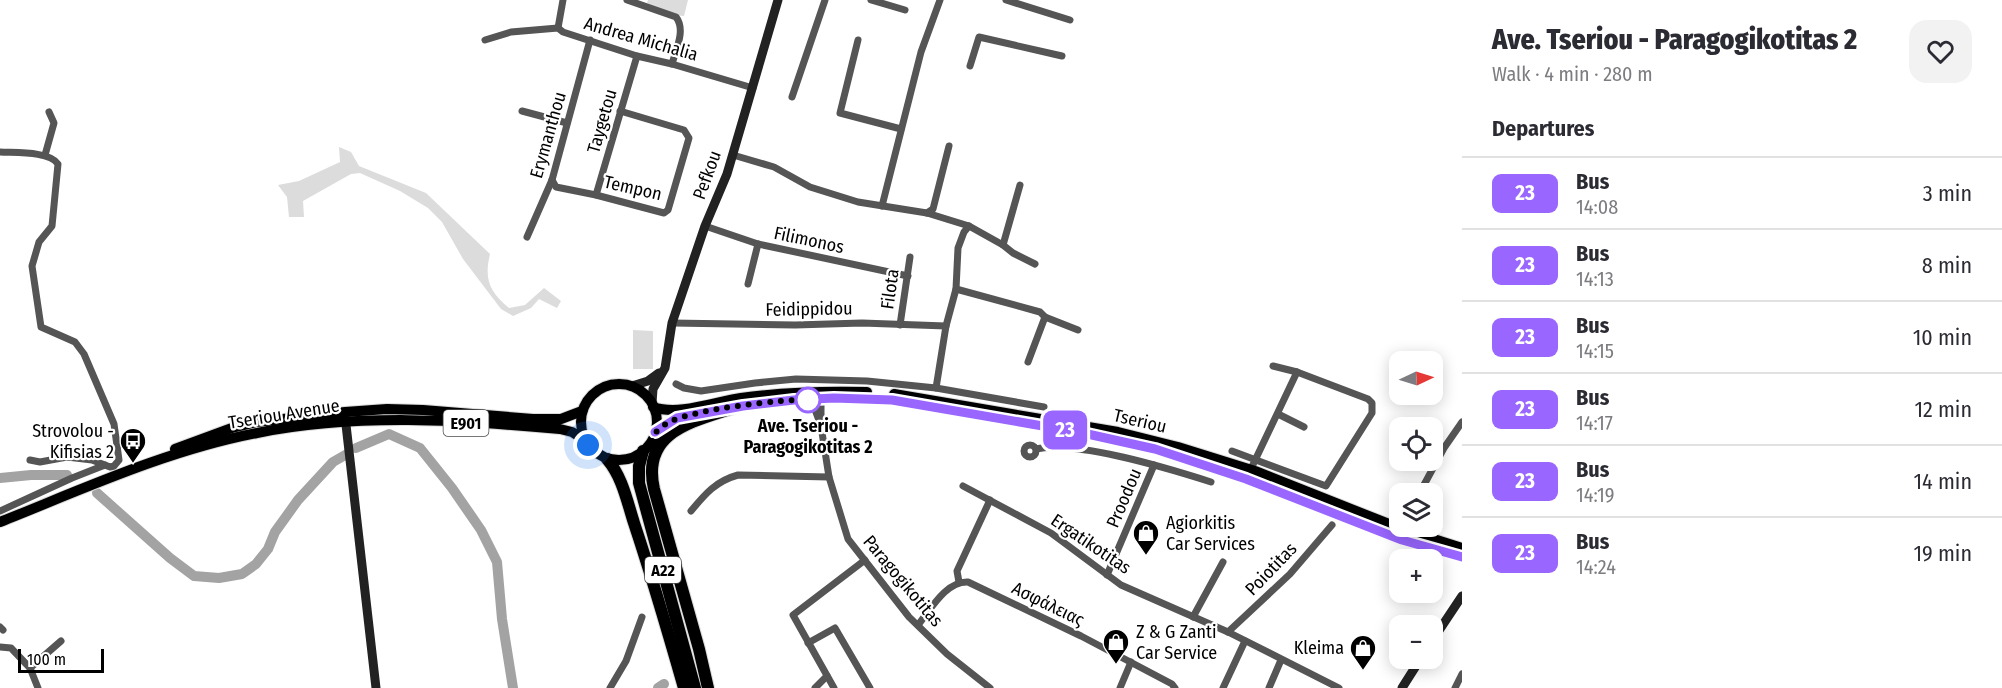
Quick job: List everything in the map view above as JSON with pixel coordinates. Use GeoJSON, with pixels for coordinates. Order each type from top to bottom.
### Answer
{"type":"FeatureCollection","features":[{"type":"Feature","properties":{"kind":"highway"},"geometry":{"type":"LineString","coordinates":[[708,688],[654,489],[652,466],[660,446],[677,429],[733,408]]}},
{"type":"Feature","properties":{"kind":"highway","name":"A22"},"geometry":{"type":"LineString","coordinates":[[643,452],[639,466],[639,483],[695,688]]}},
{"type":"Feature","properties":{"kind":"highway","name":"A22"},"geometry":{"type":"LineString","coordinates":[[607,459],[621,483],[654,583],[684,688]]}},
{"type":"Feature","properties":{"kind":"main road","name":"Pefkou"},"geometry":{"type":"LineString","coordinates":[[653,405],[653,389],[663,373],[672,323],[705,226],[733,155],[778,0]]}},
{"type":"Feature","properties":{"kind":"main road"},"geometry":{"type":"LineString","coordinates":[[632,386],[652,380],[666,362]]}},
{"type":"Feature","properties":{"kind":"main road"},"geometry":{"type":"LineString","coordinates":[[619,383],[632,386],[644,392],[657,415],[652,441],[643,452],[632,458],[607,459],[596,453],[585,440],[580,423],[582,411],[587,400],[595,391],[619,383]]}},
{"type":"Feature","properties":{"kind":"main road","name":"Tseriou"},"geometry":{"type":"LineString","coordinates":[[653,405],[669,411],[738,398],[791,392],[889,393],[1118,432],[1178,447],[1248,474],[1402,540],[1462,557]]}},
{"type":"Feature","properties":{"kind":"main road","name":"Tseriou"},"geometry":{"type":"LineString","coordinates":[[655,432],[677,418],[733,408],[821,399],[892,400],[1083,433],[1155,449],[1318,496],[1389,523]]}},
{"type":"Feature","properties":{"kind":"main road","name":"Tseriou Avenue"},"geometry":{"type":"LineString","coordinates":[[121,470],[212,443],[255,433],[387,409],[552,419],[566,418],[582,411]]}},
{"type":"Feature","properties":{"kind":"main road","name":"Tseriou Avenue"},"geometry":{"type":"LineString","coordinates":[[0,522],[194,441],[256,422],[345,416],[532,426],[566,430],[585,440]]}},
{"type":"Feature","properties":{"kind":"main road"},"geometry":{"type":"LineString","coordinates":[[345,416],[376,688]]}},
{"type":"Feature","properties":{"kind":"main road","name":"Tseriou"},"geometry":{"type":"LineString","coordinates":[[1430,537],[1462,548]]}},
{"type":"Feature","properties":{"kind":"main road"},"geometry":{"type":"LineString","coordinates":[[1443,624],[1462,596]]}},
{"type":"Feature","properties":{"kind":"main road"},"geometry":{"type":"LineString","coordinates":[[1401,688],[1414,669]]}},
{"type":"Feature","properties":{"kind":"street"},"geometry":{"type":"LineString","coordinates":[[558,28],[563,0]]}},
{"type":"Feature","properties":{"kind":"street"},"geometry":{"type":"LineString","coordinates":[[627,0],[676,17],[681,30],[672,64]]}},
{"type":"Feature","properties":{"kind":"street"},"geometry":{"type":"LineString","coordinates":[[792,96],[825,0]]}},
{"type":"Feature","properties":{"kind":"street"},"geometry":{"type":"LineString","coordinates":[[871,0],[905,10]]}},
{"type":"Feature","properties":{"kind":"street"},"geometry":{"type":"LineString","coordinates":[[882,206],[921,52],[940,0]]}},
{"type":"Feature","properties":{"kind":"street"},"geometry":{"type":"LineString","coordinates":[[1006,0],[1070,20]]}},
{"type":"Feature","properties":{"kind":"street","name":"Andrea Michalia"},"geometry":{"type":"LineString","coordinates":[[485,40],[511,32],[558,28],[563,32],[637,56],[753,88]]}},
{"type":"Feature","properties":{"kind":"street"},"geometry":{"type":"LineString","coordinates":[[969,66],[979,36],[1062,56]]}},
{"type":"Feature","properties":{"kind":"street","name":"Erymanthou"},"geometry":{"type":"LineString","coordinates":[[527,237],[552,180],[590,40]]}},
{"type":"Feature","properties":{"kind":"street"},"geometry":{"type":"LineString","coordinates":[[858,40],[840,113],[901,129]]}},
{"type":"Feature","properties":{"kind":"street","name":"Taygetou"},"geometry":{"type":"LineString","coordinates":[[596,195],[637,56]]}},
{"type":"Feature","properties":{"kind":"street"},"geometry":{"type":"LineString","coordinates":[[522,111],[567,123]]}},
{"type":"Feature","properties":{"kind":"street","name":"Tempon"},"geometry":{"type":"LineString","coordinates":[[552,180],[556,187],[664,213],[668,210],[688,138],[684,130],[620,111]]}},
{"type":"Feature","properties":{"kind":"street"},"geometry":{"type":"LineString","coordinates":[[45,155],[54,123],[49,112]]}},
{"type":"Feature","properties":{"kind":"street"},"geometry":{"type":"LineString","coordinates":[[927,213],[933,209],[949,146]]}},
{"type":"Feature","properties":{"kind":"street"},"geometry":{"type":"LineString","coordinates":[[0,152],[45,155],[54,158],[58,164],[52,226],[39,242],[32,266],[39,301],[40,327],[75,342],[84,354],[114,424],[121,470],[92,460],[67,457],[40,462],[30,460]]}},
{"type":"Feature","properties":{"kind":"street"},"geometry":{"type":"LineString","coordinates":[[733,155],[774,167],[810,187],[858,202],[927,213],[969,226],[1003,245],[1013,254],[1035,264]]}},
{"type":"Feature","properties":{"kind":"street"},"geometry":{"type":"LineString","coordinates":[[1003,245],[1020,184]]}},
{"type":"Feature","properties":{"kind":"street","name":"Filimonos"},"geometry":{"type":"LineString","coordinates":[[705,226],[758,244],[908,276]]}},
{"type":"Feature","properties":{"kind":"street"},"geometry":{"type":"LineString","coordinates":[[936,388],[946,326],[956,289],[958,248],[969,226]]}},
{"type":"Feature","properties":{"kind":"street"},"geometry":{"type":"LineString","coordinates":[[748,284],[758,244]]}},
{"type":"Feature","properties":{"kind":"street","name":"Filota"},"geometry":{"type":"LineString","coordinates":[[900,325],[910,257]]}},
{"type":"Feature","properties":{"kind":"street"},"geometry":{"type":"LineString","coordinates":[[956,289],[1040,312],[1078,330]]}},
{"type":"Feature","properties":{"kind":"street"},"geometry":{"type":"LineString","coordinates":[[1028,362],[1045,316]]}},
{"type":"Feature","properties":{"kind":"street","name":"Feidippidou"},"geometry":{"type":"LineString","coordinates":[[672,323],[795,325],[862,323],[946,326]]}},
{"type":"Feature","properties":{"kind":"street"},"geometry":{"type":"LineString","coordinates":[[1273,366],[1297,372],[1368,399],[1372,403],[1372,413],[1318,496]]}},
{"type":"Feature","properties":{"kind":"street"},"geometry":{"type":"LineString","coordinates":[[1248,474],[1297,372]]}},
{"type":"Feature","properties":{"kind":"street"},"geometry":{"type":"LineString","coordinates":[[676,384],[701,391],[755,382],[796,379],[867,381],[936,388],[1044,407]]}},
{"type":"Feature","properties":{"kind":"street","name":"Paragogikotitas"},"geometry":{"type":"LineString","coordinates":[[821,399],[821,426],[830,477],[848,539],[909,617],[947,654],[990,688]]}},
{"type":"Feature","properties":{"kind":"street"},"geometry":{"type":"LineString","coordinates":[[807,400],[814,407],[821,426]]}},
{"type":"Feature","properties":{"kind":"street"},"geometry":{"type":"LineString","coordinates":[[1278,414],[1304,427]]}},
{"type":"Feature","properties":{"kind":"street"},"geometry":{"type":"LineString","coordinates":[[1425,483],[1444,448],[1462,422]]}},
{"type":"Feature","properties":{"kind":"street"},"geometry":{"type":"LineString","coordinates":[[1081,450],[1083,433]]}},
{"type":"Feature","properties":{"kind":"street"},"geometry":{"type":"LineString","coordinates":[[1036,449],[1046,447],[1081,450],[1154,465],[1208,481],[1209,465]]}},
{"type":"Feature","properties":{"kind":"street"},"geometry":{"type":"LineString","coordinates":[[1232,451],[1326,486]]}},
{"type":"Feature","properties":{"kind":"street"},"geometry":{"type":"LineString","coordinates":[[0,511],[79,474],[106,465]]}},
{"type":"Feature","properties":{"kind":"street","name":"Proodou"},"geometry":{"type":"LineString","coordinates":[[1107,575],[1154,465]]}},
{"type":"Feature","properties":{"kind":"street"},"geometry":{"type":"LineString","coordinates":[[691,511],[711,488],[724,479],[738,475],[830,477]]}},
{"type":"Feature","properties":{"kind":"street","name":"Ergatikotitas"},"geometry":{"type":"LineString","coordinates":[[963,486],[1051,533],[1121,585],[1228,632],[1339,688]]}},
{"type":"Feature","properties":{"kind":"street"},"geometry":{"type":"LineString","coordinates":[[918,625],[951,585],[959,582],[957,571],[990,500]]}},
{"type":"Feature","properties":{"kind":"street","name":"Poiotitas"},"geometry":{"type":"LineString","coordinates":[[1228,632],[1290,574],[1332,525]]}},
{"type":"Feature","properties":{"kind":"street"},"geometry":{"type":"LineString","coordinates":[[834,688],[793,615],[865,560]]}},
{"type":"Feature","properties":{"kind":"street"},"geometry":{"type":"LineString","coordinates":[[1193,616],[1223,562]]}},
{"type":"Feature","properties":{"kind":"street","name":"Ασφάλειας"},"geometry":{"type":"LineString","coordinates":[[959,582],[968,582],[1131,662],[1176,688]]}},
{"type":"Feature","properties":{"kind":"street"},"geometry":{"type":"LineString","coordinates":[[610,688],[626,661],[642,617]]}},
{"type":"Feature","properties":{"kind":"street"},"geometry":{"type":"LineString","coordinates":[[808,643],[835,628],[870,688]]}},
{"type":"Feature","properties":{"kind":"street"},"geometry":{"type":"LineString","coordinates":[[30,668],[62,641]]}},
{"type":"Feature","properties":{"kind":"street"},"geometry":{"type":"LineString","coordinates":[[1223,688],[1245,641]]}},
{"type":"Feature","properties":{"kind":"street"},"geometry":{"type":"LineString","coordinates":[[0,648],[11,648],[30,668],[38,688]]}},
{"type":"Feature","properties":{"kind":"street"},"geometry":{"type":"LineString","coordinates":[[1269,688],[1281,660]]}},
{"type":"Feature","properties":{"kind":"street"},"geometry":{"type":"LineString","coordinates":[[1120,688],[1131,662]]}},
{"type":"Feature","properties":{"kind":"street"},"geometry":{"type":"LineString","coordinates":[[1457,687],[1462,675]]}},
{"type":"Feature","properties":{"kind":"street"},"geometry":{"type":"LineString","coordinates":[[815,688],[827,676]]}},
{"type":"Feature","properties":{"kind":"shaded area"},"geometry":{"type":"Polygon","coordinates":[[[648,0],[688,0],[684,16],[673,15],[647,3],[648,0]]]}},
{"type":"Feature","properties":{"kind":"shaded area"},"geometry":{"type":"Polygon","coordinates":[[[339,147],[351,152],[359,166],[426,193],[490,254],[488,278],[490,284],[497,296],[509,308],[525,305],[544,288],[561,301],[557,308],[539,299],[531,308],[513,316],[501,309],[463,259],[442,222],[428,208],[400,191],[360,173],[351,174],[303,201],[304,217],[289,217],[287,197],[278,185],[299,181],[340,162],[339,147]]]}},
{"type":"Feature","properties":{"kind":"shaded area"},"geometry":{"type":"Polygon","coordinates":[[[633,330],[653,331],[653,369],[633,369],[633,330]]]}},
{"type":"Feature","properties":{"kind":"waterway"},"geometry":{"type":"LineString","coordinates":[[356,448],[389,434],[420,448],[452,488],[481,530],[497,562],[502,619],[513,688]]}},
{"type":"Feature","properties":{"kind":"waterway"},"geometry":{"type":"LineString","coordinates":[[97,493],[170,558],[194,576],[219,578],[242,574],[256,564],[268,549],[275,532],[298,500],[333,462],[347,454]]}},
{"type":"Feature","properties":{"kind":"waterway"},"geometry":{"type":"LineString","coordinates":[[0,478],[67,475]]}},
{"type":"Feature","properties":{"kind":"waterway"},"geometry":{"type":"LineString","coordinates":[[658,688],[664,684]]}},
{"type":"Feature","properties":{"kind":"bus line","name":"23"},"geometry":{"type":"LineString","coordinates":[[655,432],[677,418],[743,406],[834,398],[892,400],[1083,433],[1155,449],[1209,465],[1402,540],[1462,557]]}},
{"type":"Feature","properties":{"kind":"place","name":"Ave. Tseriou - Paragogikotitas 2"},"geometry":{"type":"Point","coordinates":[808,400]}},
{"type":"Feature","properties":{"kind":"place","name":"Strovolou - Kifisias 2"},"geometry":{"type":"Point","coordinates":[133,464]}},
{"type":"Feature","properties":{"kind":"place","name":"Agiorkitis Car Services"},"geometry":{"type":"Point","coordinates":[1146,556]}},
{"type":"Feature","properties":{"kind":"place","name":"Z & G Zanti Car Service"},"geometry":{"type":"Point","coordinates":[1116,665]}},
{"type":"Feature","properties":{"kind":"place","name":"Kleima"},"geometry":{"type":"Point","coordinates":[1363,671]}},
{"type":"Feature","properties":{"kind":"route"},"geometry":{"type":"LineString","coordinates":[[588,445],[607,459],[632,458],[643,452],[652,441],[655,432],[677,418],[743,406],[808,400]]}}]}
